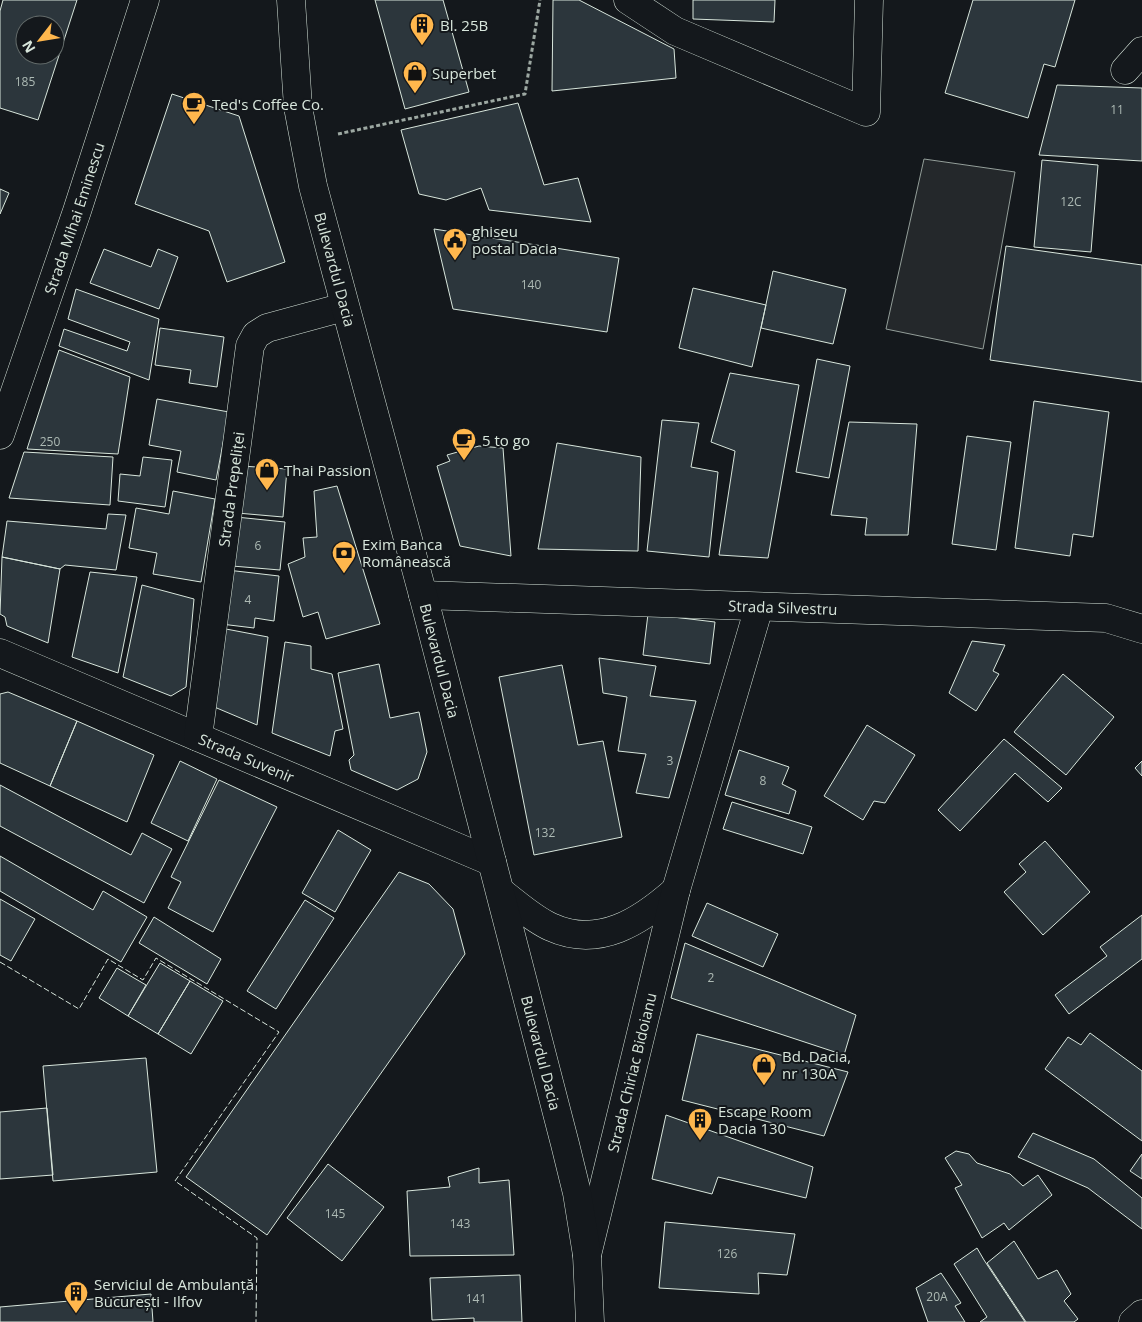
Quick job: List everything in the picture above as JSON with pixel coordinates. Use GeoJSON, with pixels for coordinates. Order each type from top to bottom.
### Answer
{"type":"FeatureCollection","features":[{"type":"Feature","properties":{"kind":"street","name":"Strada Mihai Eminescu"},"geometry":{"type":"LineString","coordinates":[[0,435],[80,202],[145,0]]}},
{"type":"Feature","properties":{"kind":"street","name":"Bulevardul Dacia"},"geometry":{"type":"LineString","coordinates":[[291,0],[294,74],[313,186],[567,1152],[587,1255],[590,1322]]}},
{"type":"Feature","properties":{"kind":"street"},"geometry":{"type":"LineString","coordinates":[[628,0],[675,31],[866,112],[869,0]]}},
{"type":"Feature","properties":{"kind":"street","name":"Strada Prepeliței"},"geometry":{"type":"LineString","coordinates":[[198,738],[250,346],[256,335],[267,328],[344,307]]}},
{"type":"Feature","properties":{"kind":"street","name":"Strada Silvestru"},"geometry":{"type":"LineString","coordinates":[[422,595],[1106,618],[1142,628]]}},
{"type":"Feature","properties":{"kind":"street","name":"Strada Chiriac Bidoianu"},"geometry":{"type":"LineString","coordinates":[[587,1255],[676,890],[759,607]]}},
{"type":"Feature","properties":{"kind":"street","name":"Strada Suvenir"},"geometry":{"type":"LineString","coordinates":[[0,653],[492,862]]}},
{"type":"Feature","properties":{"kind":"street"},"geometry":{"type":"LineString","coordinates":[[500,892],[532,916],[552,928],[574,934],[600,935],[627,927],[652,912],[676,890]]}},
{"type":"Feature","properties":{"kind":"street"},"geometry":{"type":"LineString","coordinates":[[1133,1322],[1142,1314]]}},
{"type":"Feature","properties":{"kind":"path"},"geometry":{"type":"LineString","coordinates":[[304,141],[525,94],[540,0]]}},
{"type":"Feature","properties":{"kind":"shaded area"},"geometry":{"type":"Polygon","coordinates":[[[924,159],[1015,172],[983,349],[886,329],[924,159]]]}},
{"type":"Feature","properties":{"kind":"building"},"geometry":{"type":"Polygon","coordinates":[[[3,0],[77,0],[65,37],[65,15],[15,15],[15,65],[56,65],[38,120],[0,108],[0,11],[3,0]]]}},
{"type":"Feature","properties":{"kind":"building","name":"Bl. 25B"},"geometry":{"type":"Polygon","coordinates":[[[375,0],[443,0],[469,92],[405,109],[375,0]]]}},
{"type":"Feature","properties":{"kind":"building"},"geometry":{"type":"Polygon","coordinates":[[[553,0],[579,0],[674,49],[676,78],[552,91],[553,0]]]}},
{"type":"Feature","properties":{"kind":"building"},"geometry":{"type":"Polygon","coordinates":[[[693,0],[775,0],[774,22],[693,19],[693,0]]]}},
{"type":"Feature","properties":{"kind":"building"},"geometry":{"type":"Polygon","coordinates":[[[973,0],[1075,0],[1055,67],[1044,64],[1028,118],[945,93],[973,0]]]}},
{"type":"Feature","properties":{"kind":"building"},"geometry":{"type":"Polygon","coordinates":[[[1057,85],[1142,88],[1142,161],[1039,155],[1057,85]]]}},
{"type":"Feature","properties":{"kind":"building"},"geometry":{"type":"Polygon","coordinates":[[[172,94],[239,116],[285,262],[227,282],[209,231],[135,204],[172,94]]]}},
{"type":"Feature","properties":{"kind":"building"},"geometry":{"type":"Polygon","coordinates":[[[518,103],[544,185],[578,178],[591,222],[489,210],[481,188],[446,200],[419,194],[401,130],[518,103]]]}},
{"type":"Feature","properties":{"kind":"building"},"geometry":{"type":"Polygon","coordinates":[[[1042,160],[1098,165],[1091,252],[1034,247],[1042,160]]]}},
{"type":"Feature","properties":{"kind":"building"},"geometry":{"type":"Polygon","coordinates":[[[0,189],[9,193],[0,214],[0,189]]]}},
{"type":"Feature","properties":{"kind":"building"},"geometry":{"type":"Polygon","coordinates":[[[434,229],[619,258],[607,332],[453,309],[434,229]]]}},
{"type":"Feature","properties":{"kind":"building"},"geometry":{"type":"Polygon","coordinates":[[[1006,246],[1142,265],[1142,382],[990,360],[1006,246]]]}},
{"type":"Feature","properties":{"kind":"building"},"geometry":{"type":"Polygon","coordinates":[[[104,249],[151,267],[158,249],[178,257],[159,309],[90,283],[104,249]]]}},
{"type":"Feature","properties":{"kind":"building"},"geometry":{"type":"Polygon","coordinates":[[[773,271],[846,289],[833,344],[761,328],[773,271]]]}},
{"type":"Feature","properties":{"kind":"building"},"geometry":{"type":"Polygon","coordinates":[[[693,288],[766,305],[752,367],[679,348],[693,288]]]}},
{"type":"Feature","properties":{"kind":"building"},"geometry":{"type":"Polygon","coordinates":[[[76,289],[159,319],[149,380],[59,346],[64,329],[127,351],[130,342],[68,319],[76,289]]]}},
{"type":"Feature","properties":{"kind":"building"},"geometry":{"type":"Polygon","coordinates":[[[160,328],[224,337],[217,387],[189,383],[191,370],[155,365],[160,328]]]}},
{"type":"Feature","properties":{"kind":"building"},"geometry":{"type":"Polygon","coordinates":[[[59,350],[130,377],[118,454],[27,449],[59,350]]]}},
{"type":"Feature","properties":{"kind":"building"},"geometry":{"type":"Polygon","coordinates":[[[817,359],[850,366],[829,478],[796,472],[817,359]]]}},
{"type":"Feature","properties":{"kind":"building"},"geometry":{"type":"Polygon","coordinates":[[[730,373],[799,385],[768,558],[719,555],[735,451],[711,442],[730,373]]]}},
{"type":"Feature","properties":{"kind":"building"},"geometry":{"type":"Polygon","coordinates":[[[157,399],[229,412],[216,480],[177,472],[181,451],[149,445],[157,399]]]}},
{"type":"Feature","properties":{"kind":"building"},"geometry":{"type":"Polygon","coordinates":[[[1034,401],[1109,412],[1093,537],[1073,534],[1070,556],[1015,548],[1034,401]]]}},
{"type":"Feature","properties":{"kind":"building"},"geometry":{"type":"Polygon","coordinates":[[[662,420],[699,423],[691,467],[718,472],[709,557],[647,551],[662,420]]]}},
{"type":"Feature","properties":{"kind":"building"},"geometry":{"type":"Polygon","coordinates":[[[849,422],[917,424],[908,535],[865,535],[867,518],[831,515],[849,422]]]}},
{"type":"Feature","properties":{"kind":"building"},"geometry":{"type":"Polygon","coordinates":[[[967,436],[1011,442],[996,550],[952,544],[967,436]]]}},
{"type":"Feature","properties":{"kind":"building"},"geometry":{"type":"Polygon","coordinates":[[[557,443],[641,457],[638,551],[538,549],[557,443]]]}},
{"type":"Feature","properties":{"kind":"building"},"geometry":{"type":"Polygon","coordinates":[[[479,446],[503,448],[511,556],[460,546],[437,466],[450,461],[447,455],[479,446]]]}},
{"type":"Feature","properties":{"kind":"building"},"geometry":{"type":"Polygon","coordinates":[[[24,452],[113,457],[110,505],[9,498],[24,452]]]}},
{"type":"Feature","properties":{"kind":"building"},"geometry":{"type":"Polygon","coordinates":[[[143,457],[172,460],[165,507],[118,501],[120,474],[140,476],[143,457]]]}},
{"type":"Feature","properties":{"kind":"building"},"geometry":{"type":"Polygon","coordinates":[[[241,466],[287,469],[283,517],[237,513],[241,466]]]}},
{"type":"Feature","properties":{"kind":"building"},"geometry":{"type":"Polygon","coordinates":[[[337,486],[380,624],[326,639],[318,612],[303,617],[288,564],[305,557],[303,538],[317,537],[314,491],[337,486]]]}},
{"type":"Feature","properties":{"kind":"building"},"geometry":{"type":"Polygon","coordinates":[[[173,491],[215,499],[201,582],[153,574],[157,553],[129,548],[136,508],[169,514],[173,491]]]}},
{"type":"Feature","properties":{"kind":"building"},"geometry":{"type":"Polygon","coordinates":[[[108,514],[126,515],[116,570],[65,565],[60,569],[2,557],[7,521],[106,529],[108,514]]]}},
{"type":"Feature","properties":{"kind":"building"},"geometry":{"type":"Polygon","coordinates":[[[236,517],[285,522],[280,570],[232,566],[236,517]]]}},
{"type":"Feature","properties":{"kind":"building"},"geometry":{"type":"Polygon","coordinates":[[[2,557],[60,569],[48,643],[7,626],[5,617],[0,614],[2,557]]]}},
{"type":"Feature","properties":{"kind":"building"},"geometry":{"type":"Polygon","coordinates":[[[227,570],[279,576],[274,621],[255,618],[254,628],[221,624],[227,570]]]}},
{"type":"Feature","properties":{"kind":"building"},"geometry":{"type":"Polygon","coordinates":[[[90,572],[137,577],[118,673],[72,657],[90,572]]]}},
{"type":"Feature","properties":{"kind":"building"},"geometry":{"type":"Polygon","coordinates":[[[142,585],[194,599],[186,687],[171,696],[123,677],[142,585]]]}},
{"type":"Feature","properties":{"kind":"building"},"geometry":{"type":"Polygon","coordinates":[[[648,614],[715,622],[710,664],[643,655],[648,614]]]}},
{"type":"Feature","properties":{"kind":"building"},"geometry":{"type":"Polygon","coordinates":[[[226,629],[268,637],[257,725],[212,706],[226,629]]]}},
{"type":"Feature","properties":{"kind":"building"},"geometry":{"type":"Polygon","coordinates":[[[972,641],[1005,645],[993,671],[999,674],[976,711],[949,693],[972,641]]]}},
{"type":"Feature","properties":{"kind":"building"},"geometry":{"type":"Polygon","coordinates":[[[285,642],[311,646],[311,669],[332,674],[343,729],[335,731],[330,756],[272,733],[285,642]]]}},
{"type":"Feature","properties":{"kind":"building"},"geometry":{"type":"Polygon","coordinates":[[[599,658],[656,666],[650,696],[696,701],[669,798],[636,793],[646,754],[618,751],[627,697],[603,693],[599,658]]]}},
{"type":"Feature","properties":{"kind":"building"},"geometry":{"type":"Polygon","coordinates":[[[379,664],[390,718],[419,712],[427,752],[418,779],[397,790],[351,770],[349,760],[354,755],[338,673],[379,664]]]}},
{"type":"Feature","properties":{"kind":"building"},"geometry":{"type":"Polygon","coordinates":[[[562,665],[578,745],[603,741],[622,837],[534,855],[499,677],[562,665]]]}},
{"type":"Feature","properties":{"kind":"building"},"geometry":{"type":"Polygon","coordinates":[[[1063,674],[1114,717],[1066,775],[1014,732],[1063,674]]]}},
{"type":"Feature","properties":{"kind":"building"},"geometry":{"type":"Polygon","coordinates":[[[8,692],[77,721],[50,786],[0,763],[0,694],[8,692]]]}},
{"type":"Feature","properties":{"kind":"building"},"geometry":{"type":"Polygon","coordinates":[[[77,721],[154,755],[127,822],[50,786],[77,721]]]}},
{"type":"Feature","properties":{"kind":"building"},"geometry":{"type":"Polygon","coordinates":[[[867,725],[915,755],[885,803],[874,801],[863,820],[824,796],[867,725]]]}},
{"type":"Feature","properties":{"kind":"building"},"geometry":{"type":"Polygon","coordinates":[[[1004,739],[1062,788],[1048,802],[1015,773],[960,831],[938,810],[1004,739]]]}},
{"type":"Feature","properties":{"kind":"building"},"geometry":{"type":"Polygon","coordinates":[[[739,750],[789,767],[782,784],[796,791],[789,814],[725,795],[739,750]]]}},
{"type":"Feature","properties":{"kind":"building"},"geometry":{"type":"Polygon","coordinates":[[[180,761],[217,779],[188,841],[151,823],[180,761]]]}},
{"type":"Feature","properties":{"kind":"building"},"geometry":{"type":"Polygon","coordinates":[[[1142,761],[1142,776],[1135,768],[1142,761]]]}},
{"type":"Feature","properties":{"kind":"building"},"geometry":{"type":"Polygon","coordinates":[[[219,780],[277,807],[213,932],[168,908],[181,882],[171,877],[219,780]]]}},
{"type":"Feature","properties":{"kind":"building"},"geometry":{"type":"Polygon","coordinates":[[[0,785],[131,855],[142,833],[172,849],[144,903],[0,826],[0,785]]]}},
{"type":"Feature","properties":{"kind":"building"},"geometry":{"type":"Polygon","coordinates":[[[732,802],[812,827],[803,854],[723,829],[732,802]]]}},
{"type":"Feature","properties":{"kind":"building"},"geometry":{"type":"Polygon","coordinates":[[[338,830],[371,850],[335,912],[302,893],[338,830]]]}},
{"type":"Feature","properties":{"kind":"building"},"geometry":{"type":"Polygon","coordinates":[[[1045,841],[1090,892],[1043,935],[1004,892],[1026,872],[1019,864],[1045,841]]]}},
{"type":"Feature","properties":{"kind":"building"},"geometry":{"type":"Polygon","coordinates":[[[0,856],[93,910],[103,891],[147,917],[121,962],[0,891],[0,856]]]}},
{"type":"Feature","properties":{"kind":"building"},"geometry":{"type":"Polygon","coordinates":[[[399,872],[429,884],[453,909],[465,954],[267,1235],[186,1177],[399,872]]]}},
{"type":"Feature","properties":{"kind":"building"},"geometry":{"type":"Polygon","coordinates":[[[0,899],[35,919],[11,961],[0,955],[0,899]]]}},
{"type":"Feature","properties":{"kind":"building"},"geometry":{"type":"Polygon","coordinates":[[[305,900],[334,918],[276,1009],[247,991],[305,900]]]}},
{"type":"Feature","properties":{"kind":"building"},"geometry":{"type":"Polygon","coordinates":[[[707,903],[778,934],[763,967],[692,936],[707,903]]]}},
{"type":"Feature","properties":{"kind":"building"},"geometry":{"type":"Polygon","coordinates":[[[1142,915],[1142,959],[1069,1014],[1055,995],[1107,956],[1100,947],[1142,915]]]}},
{"type":"Feature","properties":{"kind":"building"},"geometry":{"type":"Polygon","coordinates":[[[154,917],[221,959],[207,984],[139,943],[154,917]]]}},
{"type":"Feature","properties":{"kind":"building"},"geometry":{"type":"Polygon","coordinates":[[[685,943],[856,1015],[844,1055],[671,998],[685,943]]]}},
{"type":"Feature","properties":{"kind":"building"},"geometry":{"type":"Polygon","coordinates":[[[160,963],[190,981],[158,1034],[128,1016],[160,963]]]}},
{"type":"Feature","properties":{"kind":"building"},"geometry":{"type":"Polygon","coordinates":[[[117,968],[146,985],[128,1016],[99,998],[117,968]]]}},
{"type":"Feature","properties":{"kind":"building"},"geometry":{"type":"Polygon","coordinates":[[[190,981],[223,1001],[191,1054],[158,1034],[190,981]]]}},
{"type":"Feature","properties":{"kind":"building"},"geometry":{"type":"Polygon","coordinates":[[[1090,1033],[1142,1071],[1142,1141],[1045,1069],[1068,1037],[1081,1045],[1090,1033]]]}},
{"type":"Feature","properties":{"kind":"building","name":"Bd. Dacia, nr 130A"},"geometry":{"type":"Polygon","coordinates":[[[697,1034],[848,1072],[824,1136],[682,1100],[697,1034]]]}},
{"type":"Feature","properties":{"kind":"building"},"geometry":{"type":"Polygon","coordinates":[[[146,1058],[157,1172],[53,1181],[43,1066],[146,1058]]]}},
{"type":"Feature","properties":{"kind":"building"},"geometry":{"type":"Polygon","coordinates":[[[47,1108],[53,1175],[0,1179],[0,1112],[47,1108]]]}},
{"type":"Feature","properties":{"kind":"building","name":"Escape Room Dacia 130"},"geometry":{"type":"Polygon","coordinates":[[[666,1115],[813,1167],[806,1198],[718,1177],[712,1194],[652,1179],[666,1115]]]}},
{"type":"Feature","properties":{"kind":"building"},"geometry":{"type":"Polygon","coordinates":[[[1033,1133],[1094,1159],[1142,1198],[1142,1229],[1088,1188],[1018,1157],[1033,1133]]]}},
{"type":"Feature","properties":{"kind":"building"},"geometry":{"type":"Polygon","coordinates":[[[956,1151],[969,1154],[977,1163],[1010,1174],[1023,1186],[1038,1175],[1052,1195],[1009,1230],[1004,1223],[982,1238],[955,1188],[962,1185],[945,1158],[956,1151]]]}},
{"type":"Feature","properties":{"kind":"building"},"geometry":{"type":"Polygon","coordinates":[[[1142,1154],[1142,1179],[1130,1171],[1142,1154]]]}},
{"type":"Feature","properties":{"kind":"building"},"geometry":{"type":"Polygon","coordinates":[[[328,1164],[384,1207],[342,1261],[287,1218],[328,1164]]]}},
{"type":"Feature","properties":{"kind":"building"},"geometry":{"type":"Polygon","coordinates":[[[479,1168],[479,1183],[509,1180],[514,1255],[410,1256],[407,1191],[450,1187],[448,1177],[479,1168]]]}},
{"type":"Feature","properties":{"kind":"building"},"geometry":{"type":"Polygon","coordinates":[[[665,1222],[795,1234],[787,1275],[758,1273],[759,1294],[659,1288],[665,1222]]]}},
{"type":"Feature","properties":{"kind":"building"},"geometry":{"type":"Polygon","coordinates":[[[1014,1241],[1038,1279],[1057,1270],[1071,1294],[1064,1301],[1078,1319],[1074,1322],[1026,1322],[987,1263],[1014,1241]]]}},
{"type":"Feature","properties":{"kind":"building"},"geometry":{"type":"Polygon","coordinates":[[[977,1248],[1025,1322],[980,1322],[987,1317],[954,1264],[977,1248]]]}},
{"type":"Feature","properties":{"kind":"building"},"geometry":{"type":"Polygon","coordinates":[[[941,1273],[961,1303],[955,1306],[965,1322],[928,1322],[916,1288],[941,1273]]]}},
{"type":"Feature","properties":{"kind":"building"},"geometry":{"type":"Polygon","coordinates":[[[520,1275],[522,1322],[474,1322],[474,1318],[432,1320],[430,1278],[520,1275]]]}},
{"type":"Feature","properties":{"kind":"building","name":"Serviciul de Ambulanță București - Ilfov"},"geometry":{"type":"Polygon","coordinates":[[[151,1294],[153,1322],[0,1322],[0,1307],[151,1294]]]}},
{"type":"Feature","properties":{"kind":"fence"},"geometry":{"type":"LineString","coordinates":[[0,962],[79,1009],[108,959],[143,980],[156,958],[279,1032],[175,1181],[257,1238],[256,1322]]}},
{"type":"Feature","properties":{"kind":"place","name":"Bl. 25B"},"geometry":{"type":"Point","coordinates":[422,46]}},
{"type":"Feature","properties":{"kind":"place","name":"Superbet"},"geometry":{"type":"Point","coordinates":[415,94]}},
{"type":"Feature","properties":{"kind":"place","name":"Ted's Coffee Co."},"geometry":{"type":"Point","coordinates":[194,125]}},
{"type":"Feature","properties":{"kind":"place","name":"ghiseu postal Dacia"},"geometry":{"type":"Point","coordinates":[455,261]}},
{"type":"Feature","properties":{"kind":"place","name":"5 to go"},"geometry":{"type":"Point","coordinates":[464,461]}},
{"type":"Feature","properties":{"kind":"place","name":"Thai Passion"},"geometry":{"type":"Point","coordinates":[267,491]}},
{"type":"Feature","properties":{"kind":"place","name":"Exim Banca Românească"},"geometry":{"type":"Point","coordinates":[344,574]}},
{"type":"Feature","properties":{"kind":"place","name":"Bd. Dacia, nr 130A"},"geometry":{"type":"Point","coordinates":[764,1086]}},
{"type":"Feature","properties":{"kind":"place","name":"Escape Room Dacia 130"},"geometry":{"type":"Point","coordinates":[700,1141]}},
{"type":"Feature","properties":{"kind":"place","name":"Serviciul de Ambulanță București - Ilfov"},"geometry":{"type":"Point","coordinates":[76,1314]}}]}
